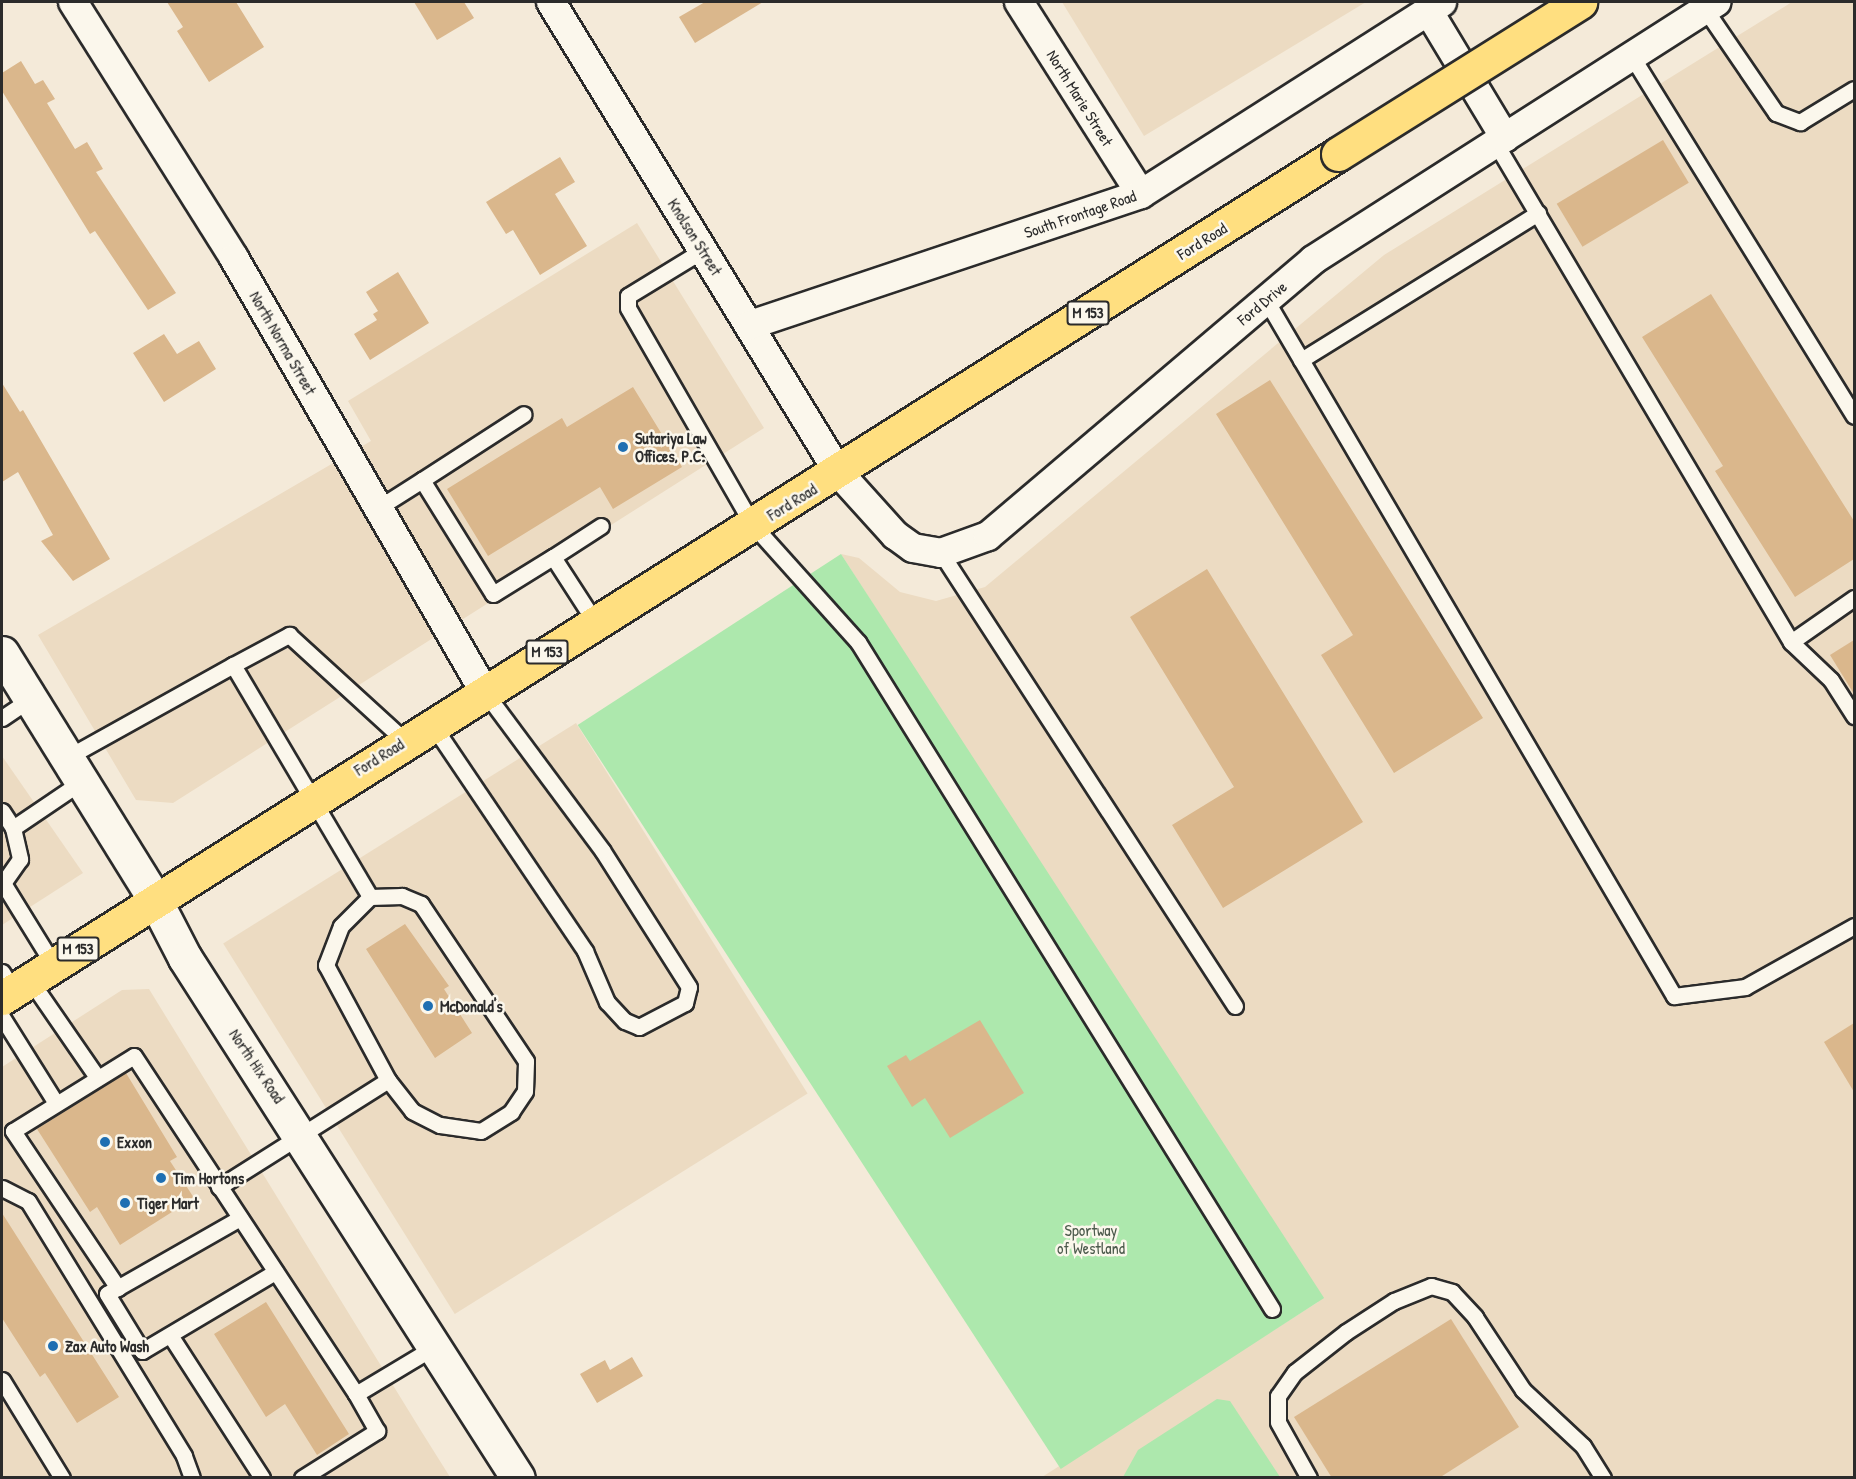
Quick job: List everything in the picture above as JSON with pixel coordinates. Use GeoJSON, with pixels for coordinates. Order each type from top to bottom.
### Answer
{"type":"FeatureCollection","features":[{"type":"Feature","properties":{"kind":"main road","name":"Ford Road"},"geometry":{"type":"LineString","coordinates":[[17,987],[484,691],[839,473],[1580,2]]}},
{"type":"Feature","properties":{"kind":"street","name":"North Norma Street"},"geometry":{"type":"LineString","coordinates":[[73,2],[234,258],[484,691]]}},
{"type":"Feature","properties":{"kind":"street","name":"Knolson Street"},"geometry":{"type":"LineString","coordinates":[[550,2],[839,473]]}},
{"type":"Feature","properties":{"kind":"street","name":"North Marie Street"},"geometry":{"type":"LineString","coordinates":[[1019,2],[1141,194]]}},
{"type":"Feature","properties":{"kind":"street","name":"Ford Drive"},"geometry":{"type":"LineString","coordinates":[[941,553],[988,536],[1313,260],[1711,5]]}},
{"type":"Feature","properties":{"kind":"street","name":"South Frontage Road"},"geometry":{"type":"LineString","coordinates":[[750,325],[1141,194],[1436,7]]}},
{"type":"Feature","properties":{"kind":"street"},"geometry":{"type":"LineString","coordinates":[[1436,7],[1500,141]]}},
{"type":"Feature","properties":{"kind":"street"},"geometry":{"type":"LineString","coordinates":[[839,473],[895,535],[913,548],[941,553]]}},
{"type":"Feature","properties":{"kind":"street","name":"North Hix Road"},"geometry":{"type":"LineString","coordinates":[[3,658],[155,900],[185,958],[302,1133],[518,1478]]}},
{"type":"Feature","properties":{"kind":"lane"},"geometry":{"type":"LineString","coordinates":[[1711,5],[1776,113],[1800,122],[1854,89]]}},
{"type":"Feature","properties":{"kind":"lane"},"geometry":{"type":"LineString","coordinates":[[1631,55],[1854,416]]}},
{"type":"Feature","properties":{"kind":"lane"},"geometry":{"type":"LineString","coordinates":[[1500,141],[1538,213],[1791,642],[1831,680],[1854,716]]}},
{"type":"Feature","properties":{"kind":"lane"},"geometry":{"type":"LineString","coordinates":[[1301,360],[1538,213]]}},
{"type":"Feature","properties":{"kind":"lane"},"geometry":{"type":"LineString","coordinates":[[704,250],[628,297],[628,308],[753,525],[858,642],[1272,1309]]}},
{"type":"Feature","properties":{"kind":"lane"},"geometry":{"type":"LineString","coordinates":[[1266,300],[1674,996],[1745,987],[1854,926]]}},
{"type":"Feature","properties":{"kind":"lane"},"geometry":{"type":"LineString","coordinates":[[378,508],[524,414]]}},
{"type":"Feature","properties":{"kind":"lane"},"geometry":{"type":"LineString","coordinates":[[422,480],[493,594],[601,525]]}},
{"type":"Feature","properties":{"kind":"lane"},"geometry":{"type":"LineString","coordinates":[[941,553],[1235,1006]]}},
{"type":"Feature","properties":{"kind":"lane"},"geometry":{"type":"LineString","coordinates":[[553,557],[595,622]]}},
{"type":"Feature","properties":{"kind":"lane"},"geometry":{"type":"LineString","coordinates":[[1791,642],[1854,598]]}},
{"type":"Feature","properties":{"kind":"lane"},"geometry":{"type":"LineString","coordinates":[[13,828],[73,770],[233,665],[289,635],[405,741]]}},
{"type":"Feature","properties":{"kind":"lane"},"geometry":{"type":"LineString","coordinates":[[233,665],[370,897]]}},
{"type":"Feature","properties":{"kind":"lane"},"geometry":{"type":"LineString","coordinates":[[432,724],[585,951],[607,1002],[625,1021],[639,1027],[685,1003],[689,987],[615,869],[484,691]]}},
{"type":"Feature","properties":{"kind":"lane"},"geometry":{"type":"LineString","coordinates":[[2,718],[29,700]]}},
{"type":"Feature","properties":{"kind":"lane"},"geometry":{"type":"LineString","coordinates":[[2,811],[13,828],[20,859],[2,883],[17,987],[56,1103]]}},
{"type":"Feature","properties":{"kind":"lane"},"geometry":{"type":"LineString","coordinates":[[402,896],[421,904],[526,1061],[525,1091],[511,1112],[481,1131],[440,1125],[412,1111],[388,1080],[326,965],[341,926],[370,897],[402,896]]}},
{"type":"Feature","properties":{"kind":"lane"},"geometry":{"type":"LineString","coordinates":[[17,987],[97,1077]]}},
{"type":"Feature","properties":{"kind":"lane"},"geometry":{"type":"LineString","coordinates":[[118,1288],[13,1131],[134,1056],[356,1394],[376,1431],[302,1478]]}},
{"type":"Feature","properties":{"kind":"lane"},"geometry":{"type":"LineString","coordinates":[[219,1187],[388,1080]]}},
{"type":"Feature","properties":{"kind":"lane"},"geometry":{"type":"LineString","coordinates":[[2,1188],[28,1201],[184,1456],[192,1478]]}},
{"type":"Feature","properties":{"kind":"lane"},"geometry":{"type":"LineString","coordinates":[[240,1218],[107,1294],[142,1351],[275,1272]]}},
{"type":"Feature","properties":{"kind":"lane"},"geometry":{"type":"LineString","coordinates":[[1309,1478],[1278,1422],[1278,1396],[1295,1372],[1346,1332],[1394,1301],[1431,1286],[1452,1292],[1475,1317],[1523,1390],[1583,1446],[1603,1478]]}},
{"type":"Feature","properties":{"kind":"lane"},"geometry":{"type":"LineString","coordinates":[[170,1335],[262,1478]]}},
{"type":"Feature","properties":{"kind":"lane"},"geometry":{"type":"LineString","coordinates":[[356,1394],[436,1346]]}},
{"type":"Feature","properties":{"kind":"lane"},"geometry":{"type":"LineString","coordinates":[[2,1380],[62,1478]]}},
{"type":"Feature","properties":{"kind":"shaded area"},"geometry":{"type":"Polygon","coordinates":[[[1062,2],[1366,2],[1144,136],[1062,2]]]}},
{"type":"Feature","properties":{"kind":"shaded area"},"geometry":{"type":"Polygon","coordinates":[[[1792,2],[1854,2],[1854,1477],[1042,1477],[1318,1302],[841,554],[859,558],[900,592],[936,601],[985,587],[1384,255],[1792,2]]]}},
{"type":"Feature","properties":{"kind":"shaded area"},"geometry":{"type":"Polygon","coordinates":[[[637,223],[764,428],[173,803],[136,800],[38,635],[371,441],[348,401],[637,223]]]}},
{"type":"Feature","properties":{"kind":"shaded area"},"geometry":{"type":"Polygon","coordinates":[[[576,723],[808,1094],[455,1314],[223,943],[576,723]]]}},
{"type":"Feature","properties":{"kind":"shaded area"},"geometry":{"type":"Polygon","coordinates":[[[2,756],[83,873],[2,925],[2,756]]]}},
{"type":"Feature","properties":{"kind":"shaded area"},"geometry":{"type":"Polygon","coordinates":[[[149,989],[450,1477],[2,1478],[2,1067],[122,990],[149,989]]]}},
{"type":"Feature","properties":{"kind":"green space","name":"Sportway of Westland"},"geometry":{"type":"Polygon","coordinates":[[[841,554],[1324,1298],[1061,1469],[578,725],[841,554]]]}},
{"type":"Feature","properties":{"kind":"green space"},"geometry":{"type":"Polygon","coordinates":[[[1217,1399],[1230,1401],[1280,1477],[1123,1477],[1138,1450],[1217,1399]]]}},
{"type":"Feature","properties":{"kind":"building"},"geometry":{"type":"Polygon","coordinates":[[[167,2],[236,2],[264,47],[209,82],[177,31],[183,27],[167,2]]]}},
{"type":"Feature","properties":{"kind":"building"},"geometry":{"type":"Polygon","coordinates":[[[414,2],[464,2],[474,18],[437,40],[414,2]]]}},
{"type":"Feature","properties":{"kind":"building"},"geometry":{"type":"Polygon","coordinates":[[[705,2],[763,2],[695,43],[679,17],[705,2]]]}},
{"type":"Feature","properties":{"kind":"building"},"geometry":{"type":"Polygon","coordinates":[[[21,61],[35,84],[43,80],[55,99],[47,103],[75,149],[87,142],[103,169],[96,172],[176,293],[148,310],[95,231],[90,234],[2,91],[2,73],[21,61]]]}},
{"type":"Feature","properties":{"kind":"building"},"geometry":{"type":"Polygon","coordinates":[[[1663,140],[1689,183],[1582,247],[1557,204],[1663,140]]]}},
{"type":"Feature","properties":{"kind":"building"},"geometry":{"type":"Polygon","coordinates":[[[560,157],[575,182],[555,194],[587,246],[540,275],[513,230],[506,234],[486,202],[560,157]]]}},
{"type":"Feature","properties":{"kind":"building"},"geometry":{"type":"Polygon","coordinates":[[[398,272],[429,323],[370,360],[354,334],[377,320],[373,314],[378,311],[366,292],[398,272]]]}},
{"type":"Feature","properties":{"kind":"building"},"geometry":{"type":"Polygon","coordinates":[[[1711,294],[1854,521],[1854,559],[1795,597],[1715,471],[1723,466],[1642,337],[1711,294]]]}},
{"type":"Feature","properties":{"kind":"building"},"geometry":{"type":"Polygon","coordinates":[[[164,334],[177,354],[199,341],[216,369],[164,402],[133,353],[164,334]]]}},
{"type":"Feature","properties":{"kind":"building"},"geometry":{"type":"Polygon","coordinates":[[[1270,380],[1483,718],[1394,773],[1321,655],[1353,635],[1216,414],[1270,380]]]}},
{"type":"Feature","properties":{"kind":"building"},"geometry":{"type":"Polygon","coordinates":[[[2,383],[20,412],[23,410],[110,559],[73,581],[41,541],[53,535],[18,472],[2,482],[2,383]]]}},
{"type":"Feature","properties":{"kind":"building"},"geometry":{"type":"Polygon","coordinates":[[[633,387],[682,467],[613,509],[600,487],[488,556],[447,489],[562,418],[567,427],[633,387]]]}},
{"type":"Feature","properties":{"kind":"building"},"geometry":{"type":"Polygon","coordinates":[[[1207,569],[1363,822],[1223,908],[1172,825],[1234,787],[1130,617],[1207,569]]]}},
{"type":"Feature","properties":{"kind":"building"},"geometry":{"type":"Polygon","coordinates":[[[1854,640],[1854,694],[1830,655],[1854,640]]]}},
{"type":"Feature","properties":{"kind":"building","name":"McDonald's"},"geometry":{"type":"Polygon","coordinates":[[[405,924],[449,986],[444,989],[472,1033],[435,1058],[366,949],[405,924]]]}},
{"type":"Feature","properties":{"kind":"building"},"geometry":{"type":"Polygon","coordinates":[[[980,1020],[1024,1093],[950,1138],[925,1098],[912,1107],[887,1066],[906,1055],[910,1061],[980,1020]]]}},
{"type":"Feature","properties":{"kind":"building"},"geometry":{"type":"Polygon","coordinates":[[[1854,1023],[1854,1092],[1824,1042],[1854,1023]]]}},
{"type":"Feature","properties":{"kind":"building"},"geometry":{"type":"Polygon","coordinates":[[[126,1073],[177,1157],[170,1161],[194,1198],[120,1245],[97,1207],[90,1212],[37,1129],[126,1073]]]}},
{"type":"Feature","properties":{"kind":"building","name":"Zax Auto Wash"},"geometry":{"type":"Polygon","coordinates":[[[2,1213],[119,1397],[77,1423],[45,1373],[40,1377],[2,1318],[2,1213]]]}},
{"type":"Feature","properties":{"kind":"building"},"geometry":{"type":"Polygon","coordinates":[[[266,1302],[349,1434],[317,1455],[285,1404],[266,1417],[214,1334],[266,1302]]]}},
{"type":"Feature","properties":{"kind":"building"},"geometry":{"type":"Polygon","coordinates":[[[1451,1319],[1519,1427],[1439,1478],[1332,1478],[1294,1417],[1451,1319]]]}},
{"type":"Feature","properties":{"kind":"building"},"geometry":{"type":"Polygon","coordinates":[[[632,1357],[643,1376],[597,1403],[580,1374],[605,1360],[610,1370],[632,1357]]]}},
{"type":"Feature","properties":{"kind":"place","name":"Sutariya Law Offices, P.C."},"geometry":{"type":"Point","coordinates":[623,447]}},
{"type":"Feature","properties":{"kind":"place","name":"McDonald's"},"geometry":{"type":"Point","coordinates":[428,1006]}},
{"type":"Feature","properties":{"kind":"place","name":"Exxon"},"geometry":{"type":"Point","coordinates":[105,1142]}},
{"type":"Feature","properties":{"kind":"place","name":"Tim Hortons"},"geometry":{"type":"Point","coordinates":[161,1178]}},
{"type":"Feature","properties":{"kind":"place","name":"Tiger Mart"},"geometry":{"type":"Point","coordinates":[125,1203]}},
{"type":"Feature","properties":{"kind":"place","name":"Zax Auto Wash"},"geometry":{"type":"Point","coordinates":[53,1346]}}]}
